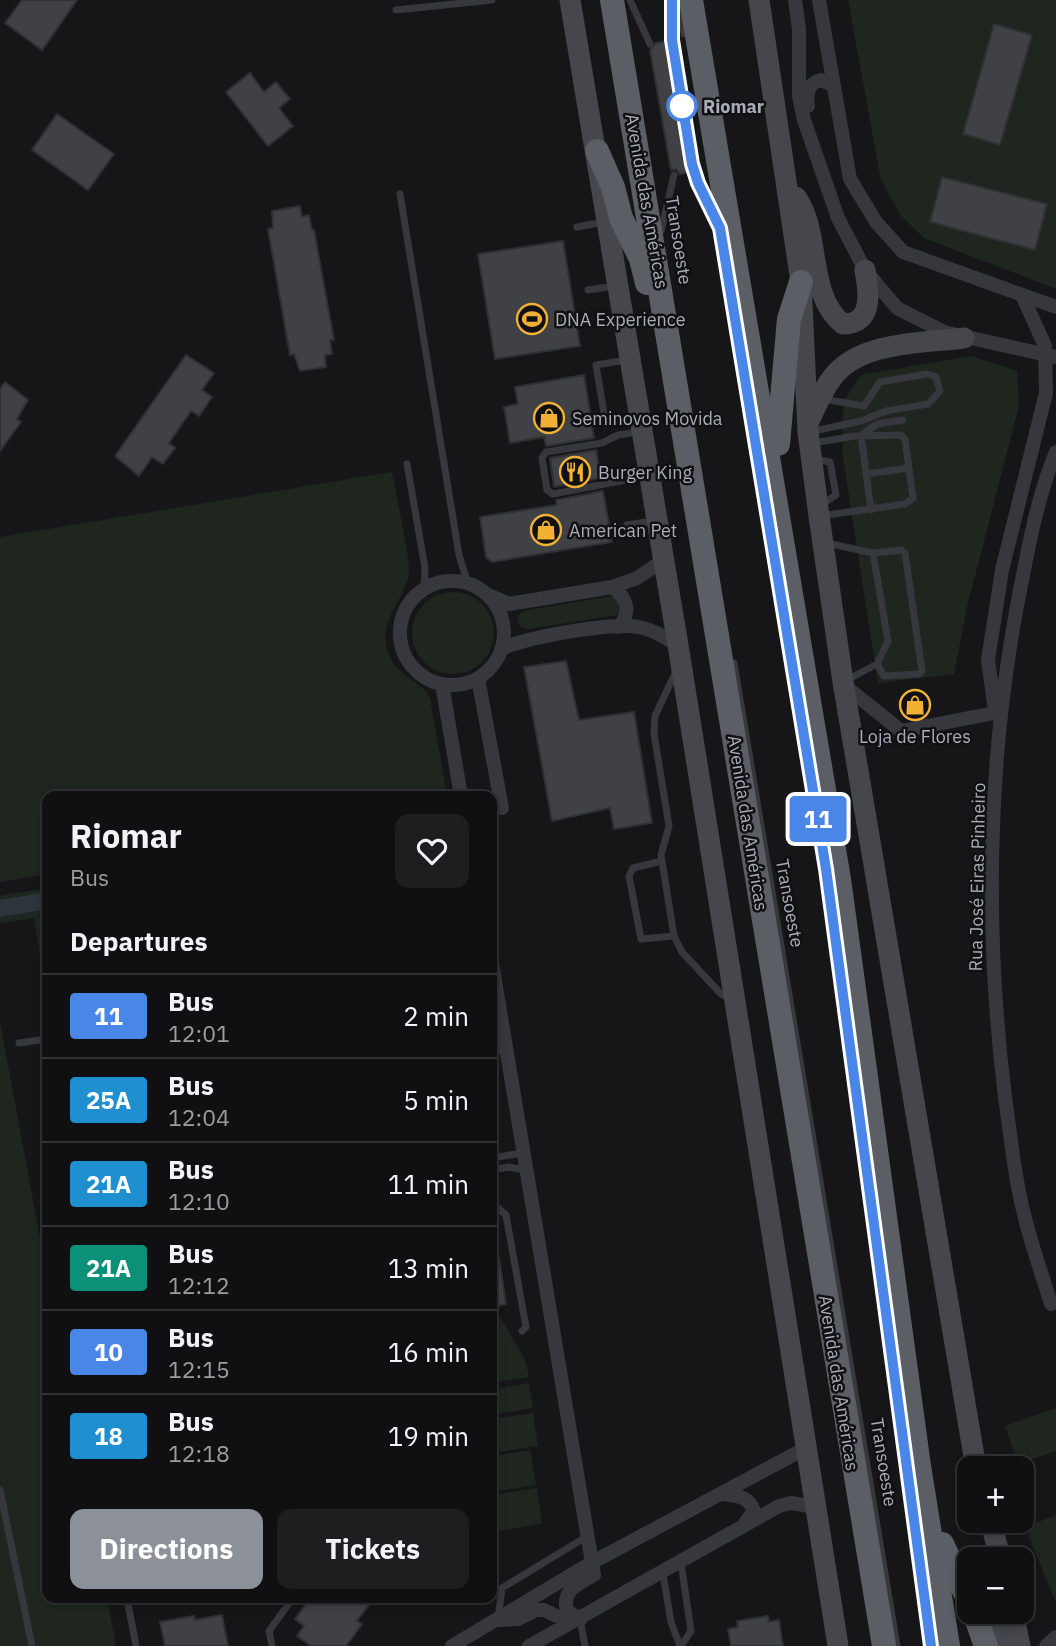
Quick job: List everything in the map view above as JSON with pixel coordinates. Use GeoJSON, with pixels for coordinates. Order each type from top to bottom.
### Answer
{"type":"FeatureCollection","features":[{"type":"Feature","properties":{"kind":"highway"},"geometry":{"type":"LineString","coordinates":[[691,0],[777,533],[839,879],[919,1466],[948,1646]]}},
{"type":"Feature","properties":{"kind":"highway","name":"Avenida das Américas"},"geometry":{"type":"LineString","coordinates":[[619,7],[665,309],[884,1646]]}},
{"type":"Feature","properties":{"kind":"highway"},"geometry":{"type":"LineString","coordinates":[[597,151],[614,187],[623,224],[641,259],[650,292],[665,309]]}},
{"type":"Feature","properties":{"kind":"highway"},"geometry":{"type":"LineString","coordinates":[[777,533],[783,487],[778,426],[789,319],[801,282]]}},
{"type":"Feature","properties":{"kind":"highway"},"geometry":{"type":"LineString","coordinates":[[919,1466],[934,1499],[944,1552],[957,1578]]}},
{"type":"Feature","properties":{"kind":"highway"},"geometry":{"type":"LineString","coordinates":[[978,1624],[986,1646]]}},
{"type":"Feature","properties":{"kind":"main road"},"geometry":{"type":"LineString","coordinates":[[570,0],[643,431],[838,1646]]}},
{"type":"Feature","properties":{"kind":"main road"},"geometry":{"type":"LineString","coordinates":[[759,0],[801,282],[809,440],[818,511],[844,683],[974,1456]]}},
{"type":"Feature","properties":{"kind":"main road"},"geometry":{"type":"LineString","coordinates":[[787,186],[801,205],[807,222],[825,303],[844,324],[853,324],[861,318],[868,306],[865,270]]}},
{"type":"Feature","properties":{"kind":"main road"},"geometry":{"type":"LineString","coordinates":[[809,440],[820,398],[841,368],[869,353],[897,346],[964,338]]}},
{"type":"Feature","properties":{"kind":"main road"},"geometry":{"type":"LineString","coordinates":[[999,1624],[1002,1646]]}},
{"type":"Feature","properties":{"kind":"main road"},"geometry":{"type":"LineString","coordinates":[[1015,1624],[1020,1646]]}},
{"type":"Feature","properties":{"kind":"street"},"geometry":{"type":"LineString","coordinates":[[795,0],[799,29],[799,96],[838,218],[865,270],[897,308],[944,332],[1051,356]]}},
{"type":"Feature","properties":{"kind":"street"},"geometry":{"type":"LineString","coordinates":[[802,0],[803,10],[812,18],[820,4]]}},
{"type":"Feature","properties":{"kind":"street"},"geometry":{"type":"LineString","coordinates":[[820,4],[850,179],[891,241],[903,252],[1022,295],[1055,303]]}},
{"type":"Feature","properties":{"kind":"street"},"geometry":{"type":"LineString","coordinates":[[814,146],[808,90],[812,84],[821,80],[834,86]]}},
{"type":"Feature","properties":{"kind":"street"},"geometry":{"type":"LineString","coordinates":[[844,683],[901,731],[998,712],[988,660],[1002,570],[1046,393],[1051,356],[1022,295]]}},
{"type":"Feature","properties":{"kind":"street","name":"Rua José Eiras Pinheiro"},"geometry":{"type":"LineString","coordinates":[[1051,1304],[1026,1220],[998,1040],[992,936],[998,712],[1022,579],[1047,473],[1056,452]]}},
{"type":"Feature","properties":{"kind":"street"},"geometry":{"type":"LineString","coordinates":[[487,595],[502,620],[501,649],[496,660],[478,678],[454,685],[442,684],[426,678],[413,667],[404,653],[400,636],[402,619],[408,604],[435,583],[452,581],[468,584],[509,604],[612,587],[637,579],[664,560]]}},
{"type":"Feature","properties":{"kind":"street"},"geometry":{"type":"LineString","coordinates":[[612,587],[623,595],[627,608],[626,619],[619,627]]}},
{"type":"Feature","properties":{"kind":"street"},"geometry":{"type":"LineString","coordinates":[[501,649],[520,640],[638,627],[656,632],[679,654]]}},
{"type":"Feature","properties":{"kind":"street"},"geometry":{"type":"LineString","coordinates":[[478,678],[502,808]]}},
{"type":"Feature","properties":{"kind":"street"},"geometry":{"type":"LineString","coordinates":[[442,684],[460,791]]}},
{"type":"Feature","properties":{"kind":"street"},"geometry":{"type":"LineString","coordinates":[[497,996],[594,1575],[570,1590],[565,1603],[580,1620]]}},
{"type":"Feature","properties":{"kind":"street"},"geometry":{"type":"LineString","coordinates":[[452,1646],[591,1563],[806,1448]]}},
{"type":"Feature","properties":{"kind":"street"},"geometry":{"type":"LineString","coordinates":[[722,1494],[744,1497],[751,1503],[754,1511],[746,1523]]}},
{"type":"Feature","properties":{"kind":"street"},"geometry":{"type":"LineString","coordinates":[[529,1646],[663,1574],[746,1523],[786,1504],[815,1507]]}},
{"type":"Feature","properties":{"kind":"street"},"geometry":{"type":"LineString","coordinates":[[498,1620],[518,1619],[536,1610],[544,1610],[563,1619],[580,1620]]}},
{"type":"Feature","properties":{"kind":"street"},"geometry":{"type":"LineString","coordinates":[[1046,1646],[1056,1637]]}},
{"type":"Feature","properties":{"kind":"lane"},"geometry":{"type":"LineString","coordinates":[[396,10],[492,0]]}},
{"type":"Feature","properties":{"kind":"lane"},"geometry":{"type":"LineString","coordinates":[[619,7],[623,0]]}},
{"type":"Feature","properties":{"kind":"lane"},"geometry":{"type":"LineString","coordinates":[[630,0],[650,44]]}},
{"type":"Feature","properties":{"kind":"lane"},"geometry":{"type":"LineString","coordinates":[[672,0],[672,40]]}},
{"type":"Feature","properties":{"kind":"lane"},"geometry":{"type":"LineString","coordinates":[[678,0],[686,40]]}},
{"type":"Feature","properties":{"kind":"lane"},"geometry":{"type":"LineString","coordinates":[[693,172],[720,228]]}},
{"type":"Feature","properties":{"kind":"lane"},"geometry":{"type":"LineString","coordinates":[[710,174],[777,533]]}},
{"type":"Feature","properties":{"kind":"lane"},"geometry":{"type":"LineString","coordinates":[[661,231],[674,175]]}},
{"type":"Feature","properties":{"kind":"lane"},"geometry":{"type":"LineString","coordinates":[[400,194],[459,555],[468,584]]}},
{"type":"Feature","properties":{"kind":"lane","name":"Transoeste"},"geometry":{"type":"LineString","coordinates":[[657,204],[663,244]]}},
{"type":"Feature","properties":{"kind":"lane"},"geometry":{"type":"LineString","coordinates":[[577,227],[608,221]]}},
{"type":"Feature","properties":{"kind":"lane"},"geometry":{"type":"LineString","coordinates":[[588,290],[618,286]]}},
{"type":"Feature","properties":{"kind":"lane"},"geometry":{"type":"LineString","coordinates":[[605,419],[596,365],[631,359]]}},
{"type":"Feature","properties":{"kind":"lane"},"geometry":{"type":"LineString","coordinates":[[809,440],[929,404],[940,391],[936,377],[927,374],[880,382],[864,406],[820,398]]}},
{"type":"Feature","properties":{"kind":"lane"},"geometry":{"type":"LineString","coordinates":[[860,435],[877,424],[903,420]]}},
{"type":"Feature","properties":{"kind":"lane"},"geometry":{"type":"LineString","coordinates":[[643,431],[618,435],[602,443],[547,453],[542,458],[547,490],[553,494],[650,475]]}},
{"type":"Feature","properties":{"kind":"lane"},"geometry":{"type":"LineString","coordinates":[[809,440],[860,435],[901,435],[905,439],[909,468],[911,502],[871,510],[818,511]]}},
{"type":"Feature","properties":{"kind":"lane"},"geometry":{"type":"LineString","coordinates":[[860,435],[871,510]]}},
{"type":"Feature","properties":{"kind":"lane"},"geometry":{"type":"LineString","coordinates":[[407,464],[425,568],[424,590]]}},
{"type":"Feature","properties":{"kind":"lane"},"geometry":{"type":"LineString","coordinates":[[866,474],[909,468]]}},
{"type":"Feature","properties":{"kind":"lane"},"geometry":{"type":"LineString","coordinates":[[627,526],[657,520]]}},
{"type":"Feature","properties":{"kind":"lane"},"geometry":{"type":"LineString","coordinates":[[823,542],[873,553],[901,550],[905,553],[922,671],[919,674],[889,678],[884,676],[877,664]]}},
{"type":"Feature","properties":{"kind":"lane"},"geometry":{"type":"LineString","coordinates":[[844,683],[877,664],[888,641],[873,553]]}},
{"type":"Feature","properties":{"kind":"lane"},"geometry":{"type":"LineString","coordinates":[[679,654],[655,716],[654,734],[669,826],[662,861],[674,936],[682,952],[713,986],[734,1001]]}},
{"type":"Feature","properties":{"kind":"lane","name":"Transoeste"},"geometry":{"type":"LineString","coordinates":[[733,658],[897,1646]]}},
{"type":"Feature","properties":{"kind":"lane"},"geometry":{"type":"LineString","coordinates":[[662,861],[633,868],[629,876],[641,939],[674,936]]}},
{"type":"Feature","properties":{"kind":"lane"},"geometry":{"type":"LineString","coordinates":[[19,1043],[42,1040]]}},
{"type":"Feature","properties":{"kind":"lane"},"geometry":{"type":"LineString","coordinates":[[497,1049],[506,1053]]}},
{"type":"Feature","properties":{"kind":"lane"},"geometry":{"type":"LineString","coordinates":[[497,1158],[524,1161]]}},
{"type":"Feature","properties":{"kind":"lane"},"geometry":{"type":"LineString","coordinates":[[497,1168],[509,1167],[524,1161]]}},
{"type":"Feature","properties":{"kind":"lane"},"geometry":{"type":"LineString","coordinates":[[497,1207],[506,1215],[526,1327],[522,1331]]}},
{"type":"Feature","properties":{"kind":"lane","name":"Transoeste"},"geometry":{"type":"LineString","coordinates":[[883,1291],[932,1646]]}},
{"type":"Feature","properties":{"kind":"lane"},"geometry":{"type":"LineString","coordinates":[[0,1490],[32,1646]]}},
{"type":"Feature","properties":{"kind":"lane"},"geometry":{"type":"LineString","coordinates":[[0,1537],[9,1534]]}},
{"type":"Feature","properties":{"kind":"lane"},"geometry":{"type":"LineString","coordinates":[[498,1620],[502,1588],[586,1537]]}},
{"type":"Feature","properties":{"kind":"lane"},"geometry":{"type":"LineString","coordinates":[[680,1646],[691,1630],[681,1563]]}},
{"type":"Feature","properties":{"kind":"lane"},"geometry":{"type":"LineString","coordinates":[[663,1574],[671,1622],[680,1646]]}},
{"type":"Feature","properties":{"kind":"lane"},"geometry":{"type":"LineString","coordinates":[[128,1603],[136,1646]]}},
{"type":"Feature","properties":{"kind":"lane"},"geometry":{"type":"LineString","coordinates":[[272,1646],[269,1631],[289,1603]]}},
{"type":"Feature","properties":{"kind":"lane"},"geometry":{"type":"LineString","coordinates":[[580,1620],[585,1646]]}},
{"type":"Feature","properties":{"kind":"shaded area"},"geometry":{"type":"Polygon","coordinates":[[[848,0],[1056,0],[1056,289],[924,238],[901,216],[881,180],[848,0]]]}},
{"type":"Feature","properties":{"kind":"shaded area"},"geometry":{"type":"Polygon","coordinates":[[[971,356],[1017,371],[1019,406],[967,607],[954,674],[878,683],[842,451],[843,402],[861,375],[971,356]]]}},
{"type":"Feature","properties":{"kind":"shaded area"},"geometry":{"type":"Polygon","coordinates":[[[392,472],[409,574],[387,625],[386,645],[394,664],[421,686],[430,698],[446,791],[42,791],[42,875],[0,882],[0,537],[392,472]]]}},
{"type":"Feature","properties":{"kind":"shaded area"},"geometry":{"type":"Polygon","coordinates":[[[453,592],[469,595],[482,604],[491,617],[494,633],[491,649],[482,662],[469,671],[453,674],[437,671],[424,662],[415,649],[412,633],[415,617],[424,604],[437,595],[453,592]]]}},
{"type":"Feature","properties":{"kind":"shaded area"},"geometry":{"type":"Polygon","coordinates":[[[613,596],[619,598],[622,610],[617,615],[528,629],[521,627],[517,621],[519,614],[527,610],[613,596]]]}},
{"type":"Feature","properties":{"kind":"shaded area"},"geometry":{"type":"Polygon","coordinates":[[[42,889],[42,969],[34,918],[0,923],[0,896],[42,889]]]}},
{"type":"Feature","properties":{"kind":"shaded area"},"geometry":{"type":"Polygon","coordinates":[[[42,893],[42,910],[0,917],[0,900],[42,893]]]}},
{"type":"Feature","properties":{"kind":"shaded area"},"geometry":{"type":"Polygon","coordinates":[[[0,1022],[42,1249],[42,1603],[108,1603],[116,1646],[0,1646],[0,1022]]]}},
{"type":"Feature","properties":{"kind":"shaded area"},"geometry":{"type":"Polygon","coordinates":[[[497,1312],[525,1359],[529,1377],[497,1382],[497,1312]]]}},
{"type":"Feature","properties":{"kind":"shaded area"},"geometry":{"type":"Polygon","coordinates":[[[529,1383],[533,1408],[497,1414],[497,1388],[529,1383]]]}},
{"type":"Feature","properties":{"kind":"shaded area"},"geometry":{"type":"Polygon","coordinates":[[[1056,1408],[1056,1451],[1034,1459],[1034,1456],[1015,1456],[1005,1426],[1056,1408]]]}},
{"type":"Feature","properties":{"kind":"shaded area"},"geometry":{"type":"Polygon","coordinates":[[[533,1413],[538,1446],[497,1452],[497,1418],[533,1413]]]}},
{"type":"Feature","properties":{"kind":"shaded area"},"geometry":{"type":"Polygon","coordinates":[[[530,1450],[536,1485],[497,1491],[497,1455],[530,1450]]]}},
{"type":"Feature","properties":{"kind":"shaded area"},"geometry":{"type":"Polygon","coordinates":[[[537,1488],[542,1524],[497,1531],[497,1494],[537,1488]]]}},
{"type":"Feature","properties":{"kind":"shaded area"},"geometry":{"type":"Polygon","coordinates":[[[1056,1515],[1056,1603],[1027,1533],[1034,1533],[1034,1524],[1056,1515]]]}},
{"type":"Feature","properties":{"kind":"building"},"geometry":{"type":"Polygon","coordinates":[[[22,0],[77,0],[42,50],[5,23],[22,0]]]}},
{"type":"Feature","properties":{"kind":"building"},"geometry":{"type":"Polygon","coordinates":[[[994,24],[1032,35],[1000,145],[963,134],[994,24]]]}},
{"type":"Feature","properties":{"kind":"building","name":"Riomar"},"geometry":{"type":"Polygon","coordinates":[[[666,41],[673,46],[693,166],[687,173],[680,174],[676,169],[671,170],[650,50],[656,43],[666,41]]]}},
{"type":"Feature","properties":{"kind":"building"},"geometry":{"type":"Polygon","coordinates":[[[250,73],[264,92],[276,82],[290,99],[279,108],[293,126],[268,146],[226,92],[250,73]]]}},
{"type":"Feature","properties":{"kind":"building"},"geometry":{"type":"Polygon","coordinates":[[[57,114],[114,154],[88,190],[32,150],[57,114]]]}},
{"type":"Feature","properties":{"kind":"building"},"geometry":{"type":"Polygon","coordinates":[[[942,177],[1047,204],[1035,250],[930,222],[942,177]]]}},
{"type":"Feature","properties":{"kind":"building"},"geometry":{"type":"Polygon","coordinates":[[[300,206],[302,217],[309,215],[314,230],[334,340],[330,340],[332,354],[325,355],[326,367],[300,371],[294,354],[290,355],[268,229],[273,228],[272,211],[300,206]]]}},
{"type":"Feature","properties":{"kind":"building","name":"DNA Experience"},"geometry":{"type":"Polygon","coordinates":[[[563,241],[580,346],[495,359],[478,254],[563,241]]]}},
{"type":"Feature","properties":{"kind":"building"},"geometry":{"type":"Polygon","coordinates":[[[186,355],[214,373],[202,390],[212,397],[199,416],[191,411],[169,443],[175,448],[163,464],[152,457],[139,476],[115,456],[186,355]]]}},
{"type":"Feature","properties":{"kind":"building","name":"Seminovos Movida"},"geometry":{"type":"Polygon","coordinates":[[[584,375],[594,438],[546,446],[544,437],[510,443],[504,407],[518,404],[515,387],[584,375]]]}},
{"type":"Feature","properties":{"kind":"building"},"geometry":{"type":"Polygon","coordinates":[[[5,382],[28,400],[17,419],[21,422],[0,451],[0,389],[5,382]]]}},
{"type":"Feature","properties":{"kind":"building","name":"Burger King"},"geometry":{"type":"Polygon","coordinates":[[[596,450],[601,478],[554,487],[550,458],[596,450]]]}},
{"type":"Feature","properties":{"kind":"building","name":"American Pet"},"geometry":{"type":"Polygon","coordinates":[[[603,491],[612,542],[492,562],[486,557],[480,517],[557,505],[556,500],[603,491]]]}},
{"type":"Feature","properties":{"kind":"building"},"geometry":{"type":"Polygon","coordinates":[[[566,661],[579,720],[634,712],[652,823],[614,829],[610,808],[552,821],[524,667],[566,661]]]}},
{"type":"Feature","properties":{"kind":"building"},"geometry":{"type":"Polygon","coordinates":[[[497,1258],[506,1304],[497,1306],[497,1258]]]}},
{"type":"Feature","properties":{"kind":"building"},"geometry":{"type":"Polygon","coordinates":[[[306,1603],[370,1603],[357,1621],[362,1624],[346,1646],[311,1646],[297,1636],[304,1626],[295,1619],[306,1603]]]}},
{"type":"Feature","properties":{"kind":"building"},"geometry":{"type":"Polygon","coordinates":[[[222,1615],[228,1646],[165,1646],[160,1622],[194,1616],[195,1620],[222,1615]]]}},
{"type":"Feature","properties":{"kind":"building"},"geometry":{"type":"Polygon","coordinates":[[[768,1616],[769,1622],[779,1620],[783,1646],[731,1646],[728,1629],[738,1627],[737,1621],[768,1616]]]}},
{"type":"Feature","properties":{"kind":"bus line","name":"11"},"geometry":{"type":"LineString","coordinates":[[672,0],[672,40],[693,172],[720,228],[826,869],[931,1646]]}},
{"type":"Feature","properties":{"kind":"place","name":"Riomar"},"geometry":{"type":"Point","coordinates":[682,106]}},
{"type":"Feature","properties":{"kind":"place","name":"DNA Experience"},"geometry":{"type":"Point","coordinates":[532,319]}},
{"type":"Feature","properties":{"kind":"place","name":"Seminovos Movida"},"geometry":{"type":"Point","coordinates":[549,418]}},
{"type":"Feature","properties":{"kind":"place","name":"Burger King"},"geometry":{"type":"Point","coordinates":[575,472]}},
{"type":"Feature","properties":{"kind":"place","name":"American Pet"},"geometry":{"type":"Point","coordinates":[546,530]}},
{"type":"Feature","properties":{"kind":"place","name":"Loja de Flores"},"geometry":{"type":"Point","coordinates":[915,705]}}]}
